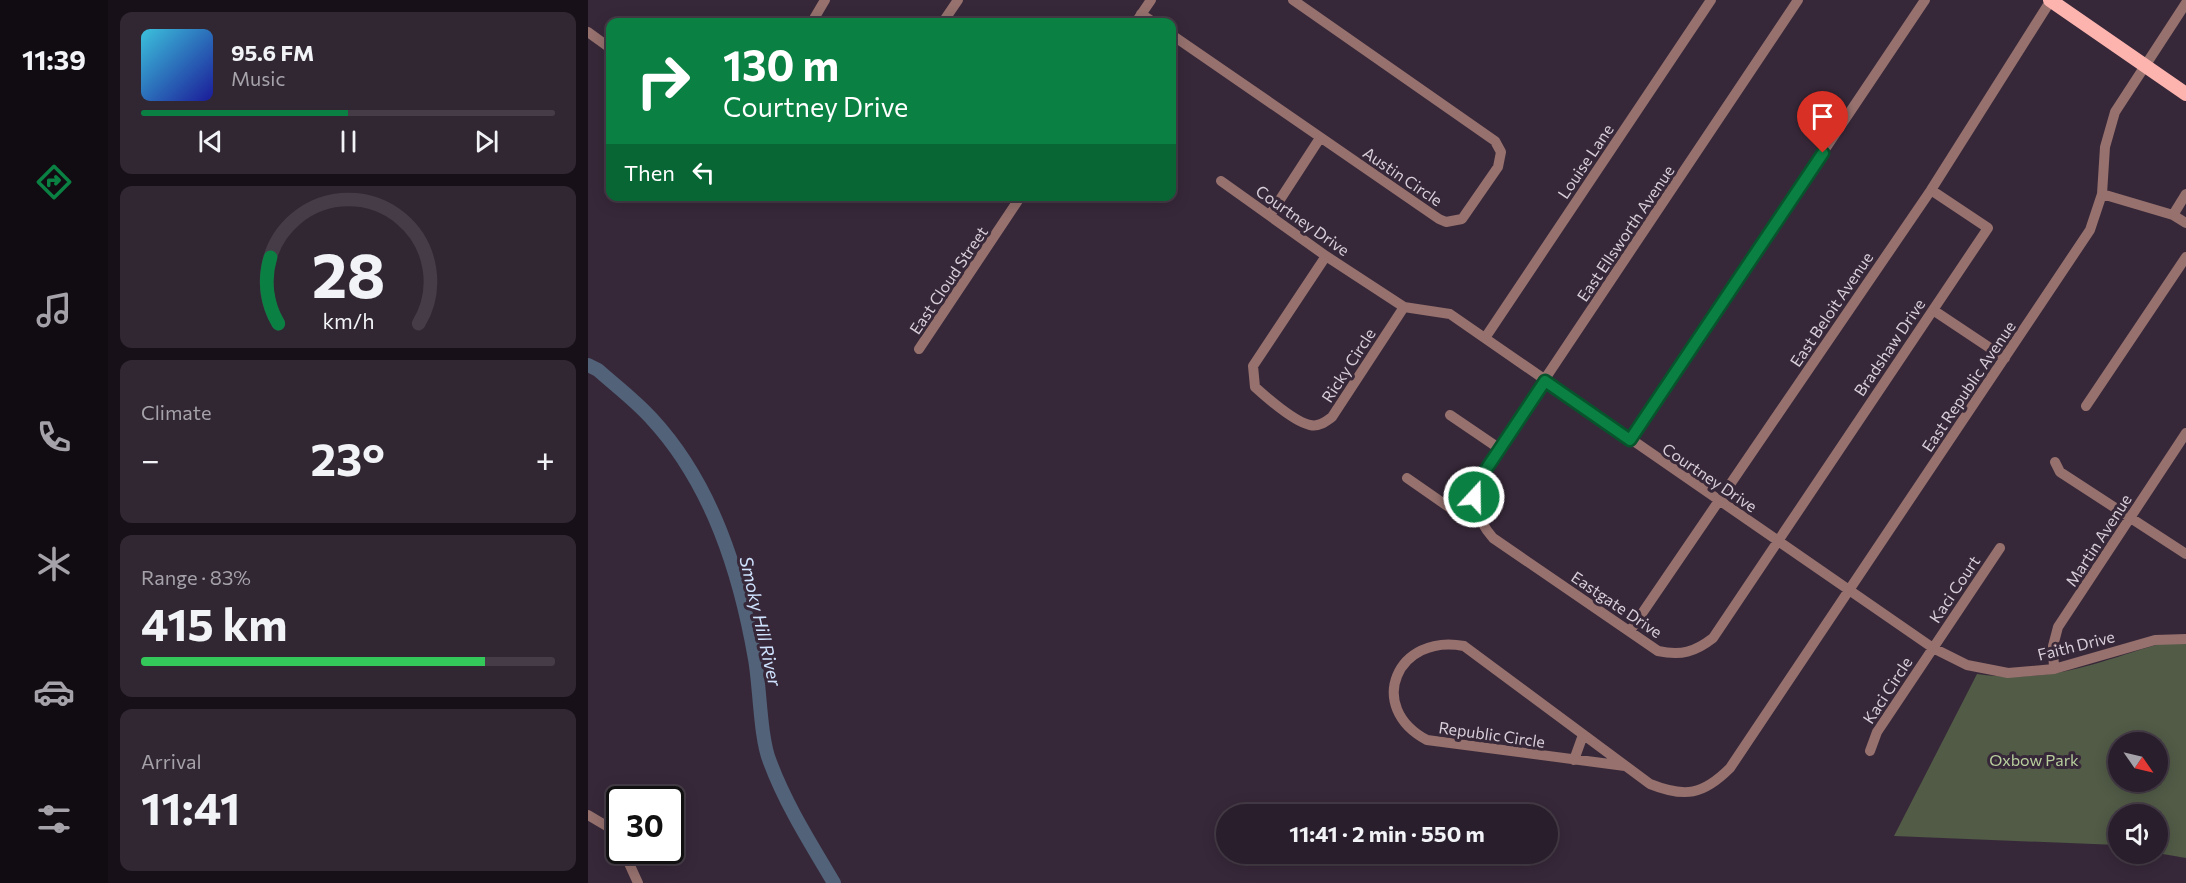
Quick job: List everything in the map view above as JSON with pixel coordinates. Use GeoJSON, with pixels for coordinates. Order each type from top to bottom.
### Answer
{"type":"FeatureCollection","features":[{"type":"Feature","properties":{"kind":"main road"},"geometry":{"type":"LineString","coordinates":[[2050,0],[2186,94]]}},
{"type":"Feature","properties":{"kind":"street"},"geometry":{"type":"LineString","coordinates":[[814,18],[825,0]]}},
{"type":"Feature","properties":{"kind":"street"},"geometry":{"type":"LineString","coordinates":[[946,18],[958,0]]}},
{"type":"Feature","properties":{"kind":"street"},"geometry":{"type":"LineString","coordinates":[[1138,18],[1150,0]]}},
{"type":"Feature","properties":{"kind":"street","name":"Austin Circle"},"geometry":{"type":"LineString","coordinates":[[1176,38],[1446,222],[1462,219],[1501,159],[1498,146],[1489,136],[1293,0]]}},
{"type":"Feature","properties":{"kind":"street","name":"Louise Lane"},"geometry":{"type":"LineString","coordinates":[[1485,338],[1711,0]]}},
{"type":"Feature","properties":{"kind":"street","name":"East Ellsworth Avenue"},"geometry":{"type":"LineString","coordinates":[[1475,510],[1478,482],[1798,0]]}},
{"type":"Feature","properties":{"kind":"street"},"geometry":{"type":"LineString","coordinates":[[1630,440],[1925,0]]}},
{"type":"Feature","properties":{"kind":"street","name":"East Beloit Avenue"},"geometry":{"type":"LineString","coordinates":[[1630,632],[1931,190],[2050,0]]}},
{"type":"Feature","properties":{"kind":"street","name":"East Republic Avenue"},"geometry":{"type":"LineString","coordinates":[[1730,768],[2090,230],[2102,194],[2110,127],[2120,103],[2186,3]]}},
{"type":"Feature","properties":{"kind":"street"},"geometry":{"type":"LineString","coordinates":[[588,32],[606,45]]}},
{"type":"Feature","properties":{"kind":"street"},"geometry":{"type":"LineString","coordinates":[[1270,215],[1320,138]]}},
{"type":"Feature","properties":{"kind":"street","name":"Courtney Drive"},"geometry":{"type":"LineString","coordinates":[[1221,181],[1326,256],[1404,307],[1450,314],[1850,591]]}},
{"type":"Feature","properties":{"kind":"street","name":"Bradshaw Drive"},"geometry":{"type":"LineString","coordinates":[[1778,541],[1988,228],[1931,190]]}},
{"type":"Feature","properties":{"kind":"street"},"geometry":{"type":"LineString","coordinates":[[2102,194],[2173,214],[2186,223]]}},
{"type":"Feature","properties":{"kind":"street"},"geometry":{"type":"LineString","coordinates":[[2173,214],[2186,194]]}},
{"type":"Feature","properties":{"kind":"street","name":"East Cloud Street"},"geometry":{"type":"LineString","coordinates":[[919,349],[1018,201]]}},
{"type":"Feature","properties":{"kind":"street","name":"Ricky Circle"},"geometry":{"type":"LineString","coordinates":[[1326,256],[1253,366],[1255,387],[1302,422],[1316,425],[1332,417],[1404,307]]}},
{"type":"Feature","properties":{"kind":"street"},"geometry":{"type":"LineString","coordinates":[[2086,406],[2186,257]]}},
{"type":"Feature","properties":{"kind":"street"},"geometry":{"type":"LineString","coordinates":[[1933,309],[2005,358]]}},
{"type":"Feature","properties":{"kind":"street"},"geometry":{"type":"LineString","coordinates":[[1450,415],[1500,448]]}},
{"type":"Feature","properties":{"kind":"street","name":"Martin Avenue"},"geometry":{"type":"LineString","coordinates":[[2054,669],[2053,646],[2058,627],[2186,433]]}},
{"type":"Feature","properties":{"kind":"street"},"geometry":{"type":"LineString","coordinates":[[2055,462],[2060,472],[2186,554]]}},
{"type":"Feature","properties":{"kind":"street"},"geometry":{"type":"LineString","coordinates":[[1407,478],[1456,512],[1475,510]]}},
{"type":"Feature","properties":{"kind":"street","name":"Eastgate Drive"},"geometry":{"type":"LineString","coordinates":[[1475,510],[1482,525],[1493,538],[1658,651],[1674,654],[1696,651],[1713,638],[1778,541]]}},
{"type":"Feature","properties":{"kind":"street","name":"Kaci Court"},"geometry":{"type":"LineString","coordinates":[[1933,648],[2000,548]]}},
{"type":"Feature","properties":{"kind":"street","name":"Faith Drive"},"geometry":{"type":"LineString","coordinates":[[1850,591],[1933,648],[1967,665],[2008,673],[2054,669],[2155,640],[2186,639]]}},
{"type":"Feature","properties":{"kind":"street","name":"Republic Circle"},"geometry":{"type":"LineString","coordinates":[[1624,766],[1428,740],[1413,732],[1401,720],[1394,702],[1394,686],[1401,669],[1413,654],[1428,645],[1447,643],[1464,646],[1650,784],[1670,792],[1690,792],[1713,785],[1730,768]]}},
{"type":"Feature","properties":{"kind":"street","name":"Kaci Circle"},"geometry":{"type":"LineString","coordinates":[[1870,751],[1877,732],[1933,648]]}},
{"type":"Feature","properties":{"kind":"street"},"geometry":{"type":"LineString","coordinates":[[1574,760],[1583,735]]}},
{"type":"Feature","properties":{"kind":"street"},"geometry":{"type":"LineString","coordinates":[[588,815],[606,826]]}},
{"type":"Feature","properties":{"kind":"street"},"geometry":{"type":"LineString","coordinates":[[630,864],[638,883]]}},
{"type":"Feature","properties":{"kind":"green space","name":"Oxbow Park"},"geometry":{"type":"Polygon","coordinates":[[[2159,644],[2186,644],[2186,858],[2168,855],[2168,804],[2108,804],[2108,845],[1894,836],[1977,674],[2026,676],[2049,674],[2091,665],[2159,644]]]}},
{"type":"Feature","properties":{"kind":"waterway","name":"Smoky Hill River"},"geometry":{"type":"LineString","coordinates":[[588,365],[598,370],[652,419],[673,444],[707,501],[732,562],[749,627],[762,726],[770,762],[791,809],[834,883]]}},
{"type":"Feature","properties":{"kind":"route"},"geometry":{"type":"LineString","coordinates":[[1474,497],[1478,482],[1545,381],[1630,440],[1823,153]]}}]}
